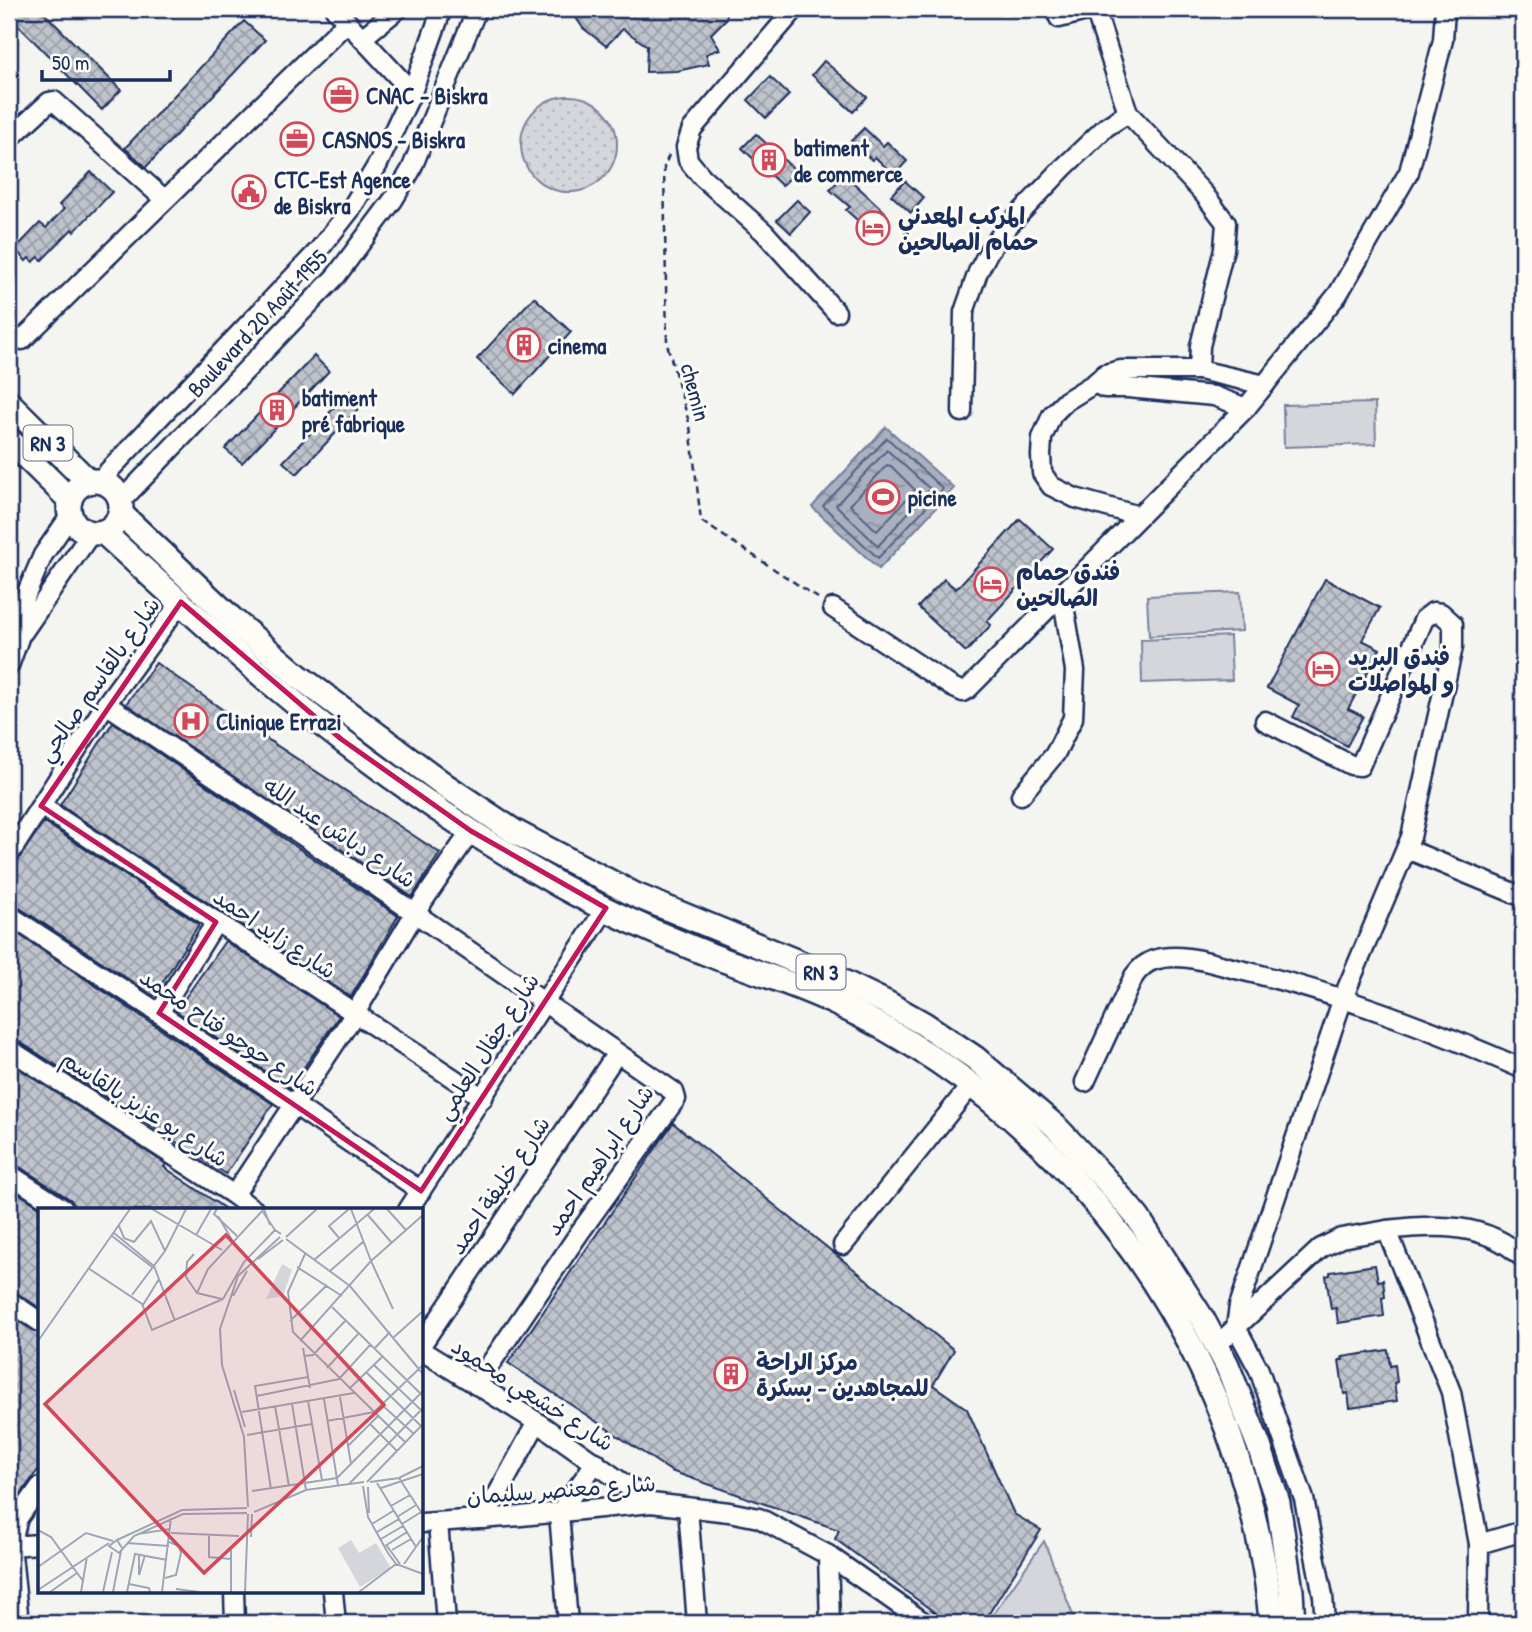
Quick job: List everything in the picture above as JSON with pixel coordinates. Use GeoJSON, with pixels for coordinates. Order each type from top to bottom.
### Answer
{"type":"FeatureCollection","features":[{"type":"Feature","properties":{"kind":"main road","name":"RN 3"},"geometry":{"type":"LineString","coordinates":[[9,403],[94,481]]}},
{"type":"Feature","properties":{"kind":"main road","name":"RN 3"},"geometry":{"type":"LineString","coordinates":[[9,440],[70,508]]}},
{"type":"Feature","properties":{"kind":"main road"},"geometry":{"type":"LineString","coordinates":[[94,481],[116,492],[120,508],[116,523],[97,533],[80,529],[70,508],[79,487],[94,481]]}},
{"type":"Feature","properties":{"kind":"main road","name":"RN 3"},"geometry":{"type":"LineString","coordinates":[[120,508],[232,620],[297,675],[446,786],[515,832],[635,895],[855,986],[924,1024],[975,1058],[1055,1126],[1138,1218],[1203,1320],[1215,1347],[1227,1365],[1278,1503],[1293,1623]]}},
{"type":"Feature","properties":{"kind":"main road","name":"RN 3"},"geometry":{"type":"LineString","coordinates":[[97,533],[341,739],[471,831],[561,886],[606,908],[700,951],[831,1001],[925,1052],[999,1106],[1060,1164],[1112,1223],[1145,1269],[1185,1334],[1203,1370],[1238,1460],[1265,1564],[1271,1623]]}},
{"type":"Feature","properties":{"kind":"street"},"geometry":{"type":"LineString","coordinates":[[362,38],[398,9]]}},
{"type":"Feature","properties":{"kind":"street","name":"Boulevard 20 Août 1955"},"geometry":{"type":"LineString","coordinates":[[94,481],[318,251],[351,209],[378,164],[412,92],[442,9]]}},
{"type":"Feature","properties":{"kind":"street","name":"Boulevard 20 Août 1955"},"geometry":{"type":"LineString","coordinates":[[120,508],[336,276],[393,200],[411,170],[477,9]]}},
{"type":"Feature","properties":{"kind":"street"},"geometry":{"type":"LineString","coordinates":[[795,9],[692,130],[686,147],[688,160],[702,177],[764,232],[836,312]]}},
{"type":"Feature","properties":{"kind":"street"},"geometry":{"type":"LineString","coordinates":[[1059,18],[1095,9],[1128,113],[1204,194],[1226,223],[1224,248],[1200,346],[1199,369]]}},
{"type":"Feature","properties":{"kind":"street"},"geometry":{"type":"LineString","coordinates":[[833,608],[963,692],[1246,408],[1338,294],[1409,172],[1443,40],[1445,9]]}},
{"type":"Feature","properties":{"kind":"street"},"geometry":{"type":"LineString","coordinates":[[22,340],[164,199],[341,15],[412,92]]}},
{"type":"Feature","properties":{"kind":"street"},"geometry":{"type":"LineString","coordinates":[[9,139],[48,102],[54,102],[164,199]]}},
{"type":"Feature","properties":{"kind":"street"},"geometry":{"type":"LineString","coordinates":[[962,412],[964,312],[978,272],[989,251],[1007,227],[1063,168],[1107,127],[1128,113]]}},
{"type":"Feature","properties":{"kind":"street"},"geometry":{"type":"LineString","coordinates":[[1139,516],[1075,498],[1051,486],[1042,473],[1042,438],[1052,415],[1066,401],[1105,374],[1121,370],[1199,369],[1265,385]]}},
{"type":"Feature","properties":{"kind":"street"},"geometry":{"type":"LineString","coordinates":[[1214,396],[1217,374]]}},
{"type":"Feature","properties":{"kind":"street"},"geometry":{"type":"LineString","coordinates":[[1095,383],[1104,388],[1214,396],[1246,408]]}},
{"type":"Feature","properties":{"kind":"street"},"geometry":{"type":"LineString","coordinates":[[9,666],[19,638],[25,597],[43,555],[70,508]]}},
{"type":"Feature","properties":{"kind":"street"},"geometry":{"type":"LineString","coordinates":[[19,638],[41,602],[97,533]]}},
{"type":"Feature","properties":{"kind":"street"},"geometry":{"type":"LineString","coordinates":[[1021,795],[1055,754],[1073,718],[1075,670],[1062,594]]}},
{"type":"Feature","properties":{"kind":"street","name":"شارع بالقاسم صالحي"},"geometry":{"type":"LineString","coordinates":[[9,855],[106,704],[181,602]]}},
{"type":"Feature","properties":{"kind":"street"},"geometry":{"type":"LineString","coordinates":[[1265,721],[1351,765],[1360,766],[1424,619],[1433,612],[1449,618],[1454,631],[1453,647],[1407,849],[1343,998],[1248,1277],[1236,1327],[1259,1370],[1304,1499],[1323,1596],[1325,1623]]}},
{"type":"Feature","properties":{"kind":"street","name":"شارع دباش عبد الله"},"geometry":{"type":"LineString","coordinates":[[106,704],[303,836],[544,1004]]}},
{"type":"Feature","properties":{"kind":"street","name":"شارع زايد احمد"},"geometry":{"type":"LineString","coordinates":[[41,806],[483,1098]]}},
{"type":"Feature","properties":{"kind":"street"},"geometry":{"type":"LineString","coordinates":[[234,1195],[354,1015],[415,913],[471,831]]}},
{"type":"Feature","properties":{"kind":"street"},"geometry":{"type":"LineString","coordinates":[[1407,849],[1523,897]]}},
{"type":"Feature","properties":{"kind":"street","name":"شارع جفال العلمي"},"geometry":{"type":"LineString","coordinates":[[409,1208],[606,908]]}},
{"type":"Feature","properties":{"kind":"street","name":"شارع حوحو فتاح محمد"},"geometry":{"type":"LineString","coordinates":[[9,915],[421,1191]]}},
{"type":"Feature","properties":{"kind":"street"},"geometry":{"type":"LineString","coordinates":[[159,1013],[216,922]]}},
{"type":"Feature","properties":{"kind":"street"},"geometry":{"type":"LineString","coordinates":[[1085,1082],[1134,976],[1142,966],[1156,959],[1189,958],[1281,979],[1343,998],[1523,1069]]}},
{"type":"Feature","properties":{"kind":"street","name":"شارع ابراهيم احمد"},"geometry":{"type":"LineString","coordinates":[[476,1385],[580,1232],[676,1099],[671,1089],[544,1004]]}},
{"type":"Feature","properties":{"kind":"street","name":"شارع بو عزيز بالقاسم"},"geometry":{"type":"LineString","coordinates":[[9,1049],[251,1208]]}},
{"type":"Feature","properties":{"kind":"street","name":"شارع خليفة احمد"},"geometry":{"type":"LineString","coordinates":[[424,1341],[617,1053]]}},
{"type":"Feature","properties":{"kind":"street"},"geometry":{"type":"LineString","coordinates":[[843,1245],[972,1084]]}},
{"type":"Feature","properties":{"kind":"street"},"geometry":{"type":"LineString","coordinates":[[9,1174],[62,1208]]}},
{"type":"Feature","properties":{"kind":"street"},"geometry":{"type":"LineString","coordinates":[[1215,1347],[1321,1248],[1341,1238],[1425,1225],[1461,1227],[1510,1245],[1523,1258]]}},
{"type":"Feature","properties":{"kind":"street"},"geometry":{"type":"LineString","coordinates":[[1387,1230],[1451,1392],[1479,1544],[1478,1623]]}},
{"type":"Feature","properties":{"kind":"street"},"geometry":{"type":"LineString","coordinates":[[9,1301],[38,1321]]}},
{"type":"Feature","properties":{"kind":"street","name":"شارع خشعي محمود"},"geometry":{"type":"LineString","coordinates":[[424,1352],[537,1422],[651,1503]]}},
{"type":"Feature","properties":{"kind":"street"},"geometry":{"type":"LineString","coordinates":[[484,1518],[537,1422]]}},
{"type":"Feature","properties":{"kind":"street"},"geometry":{"type":"LineString","coordinates":[[568,1623],[559,1513],[596,1462]]}},
{"type":"Feature","properties":{"kind":"street"},"geometry":{"type":"LineString","coordinates":[[15,1620],[10,1545],[18,1518],[38,1490]]}},
{"type":"Feature","properties":{"kind":"street"},"geometry":{"type":"LineString","coordinates":[[1278,1503],[1304,1499]]}},
{"type":"Feature","properties":{"kind":"street","name":"شارع معنصر سليمان"},"geometry":{"type":"LineString","coordinates":[[430,1523],[651,1503],[759,1518],[828,1555],[925,1623]]}},
{"type":"Feature","properties":{"kind":"street"},"geometry":{"type":"LineString","coordinates":[[688,1508],[697,1623]]}},
{"type":"Feature","properties":{"kind":"street"},"geometry":{"type":"LineString","coordinates":[[430,1523],[446,1623]]}},
{"type":"Feature","properties":{"kind":"street"},"geometry":{"type":"LineString","coordinates":[[1479,1544],[1523,1531]]}},
{"type":"Feature","properties":{"kind":"street"},"geometry":{"type":"LineString","coordinates":[[10,1545],[38,1544]]}},
{"type":"Feature","properties":{"kind":"street"},"geometry":{"type":"LineString","coordinates":[[828,1555],[830,1623]]}},
{"type":"Feature","properties":{"kind":"street"},"geometry":{"type":"LineString","coordinates":[[234,1594],[235,1623]]}},
{"type":"Feature","properties":{"kind":"street"},"geometry":{"type":"LineString","coordinates":[[333,1594],[336,1623]]}},
{"type":"Feature","properties":{"kind":"path","name":"chemin"},"geometry":{"type":"LineString","coordinates":[[670,154],[664,167],[667,344],[690,426],[701,522],[833,608]]}},
{"type":"Feature","properties":{"kind":"highlighted area"},"geometry":{"type":"Polygon","coordinates":[[[181,602],[341,739],[471,831],[606,908],[421,1191],[159,1013],[216,922],[41,806],[181,602]]]}},
{"type":"Feature","properties":{"kind":"shaded area"},"geometry":{"type":"Polygon","coordinates":[[[569,96],[587,100],[603,110],[613,126],[617,144],[613,162],[603,178],[587,188],[569,192],[551,188],[535,178],[525,162],[521,144],[525,126],[535,110],[551,100],[569,96]]]}},
{"type":"Feature","properties":{"kind":"shaded area"},"geometry":{"type":"Polygon","coordinates":[[[1375,403],[1376,444],[1284,447],[1283,405],[1375,403]]]}},
{"type":"Feature","properties":{"kind":"shaded area"},"geometry":{"type":"Polygon","coordinates":[[[1240,592],[1242,631],[1149,636],[1147,596],[1240,592]]]}},
{"type":"Feature","properties":{"kind":"shaded area"},"geometry":{"type":"Polygon","coordinates":[[[1230,636],[1232,680],[1142,683],[1141,640],[1230,636]]]}},
{"type":"Feature","properties":{"kind":"shaded area"},"geometry":{"type":"Polygon","coordinates":[[[1044,1541],[1076,1623],[987,1623],[1044,1541]]]}},
{"type":"Feature","properties":{"kind":"water","name":"picine"},"geometry":{"type":"Polygon","coordinates":[[[886,427],[954,488],[879,569],[812,507],[886,427]]]}},
{"type":"Feature","properties":{"kind":"building"},"geometry":{"type":"Polygon","coordinates":[[[9,9],[40,9],[121,90],[102,110],[9,16],[9,9]]]}},
{"type":"Feature","properties":{"kind":"building"},"geometry":{"type":"Polygon","coordinates":[[[570,9],[728,9],[726,19],[711,34],[720,49],[706,54],[709,64],[677,71],[646,72],[647,46],[623,29],[606,46],[583,28],[570,9]]]}},
{"type":"Feature","properties":{"kind":"building"},"geometry":{"type":"Polygon","coordinates":[[[244,21],[265,40],[146,167],[125,148],[244,21]]]}},
{"type":"Feature","properties":{"kind":"building"},"geometry":{"type":"Polygon","coordinates":[[[824,61],[867,97],[853,112],[812,75],[824,61]]]}},
{"type":"Feature","properties":{"kind":"building"},"geometry":{"type":"Polygon","coordinates":[[[770,77],[789,95],[766,118],[748,100],[770,77]]]}},
{"type":"Feature","properties":{"kind":"building"},"geometry":{"type":"Polygon","coordinates":[[[864,128],[883,146],[887,142],[907,161],[894,175],[875,157],[872,160],[851,141],[864,128]]]}},
{"type":"Feature","properties":{"kind":"building","name":"batiment de commerce"},"geometry":{"type":"Polygon","coordinates":[[[756,134],[796,171],[782,186],[742,148],[756,134]]]}},
{"type":"Feature","properties":{"kind":"building"},"geometry":{"type":"Polygon","coordinates":[[[91,172],[112,192],[74,232],[72,229],[42,260],[39,257],[33,262],[29,258],[26,261],[15,249],[40,223],[46,228],[64,209],[59,205],[91,172]]]}},
{"type":"Feature","properties":{"kind":"building"},"geometry":{"type":"Polygon","coordinates":[[[844,174],[885,212],[867,229],[846,210],[850,207],[830,190],[844,174]]]}},
{"type":"Feature","properties":{"kind":"building"},"geometry":{"type":"Polygon","coordinates":[[[905,181],[924,198],[911,213],[891,195],[905,181]]]}},
{"type":"Feature","properties":{"kind":"building","name":"batiment de commerce"},"geometry":{"type":"Polygon","coordinates":[[[797,200],[810,212],[791,233],[777,220],[797,200]]]}},
{"type":"Feature","properties":{"kind":"building","name":"cinema"},"geometry":{"type":"Polygon","coordinates":[[[534,297],[571,332],[515,394],[477,359],[534,297]]]}},
{"type":"Feature","properties":{"kind":"building","name":"batiment pré fabrique"},"geometry":{"type":"Polygon","coordinates":[[[314,356],[329,371],[242,463],[225,449],[314,356]]]}},
{"type":"Feature","properties":{"kind":"building","name":"batiment pré fabrique"},"geometry":{"type":"Polygon","coordinates":[[[350,391],[363,404],[297,474],[283,462],[350,391]]]}},
{"type":"Feature","properties":{"kind":"building","name":"فندق حمام الصالحين"},"geometry":{"type":"Polygon","coordinates":[[[1020,519],[1053,549],[987,621],[991,625],[966,652],[918,607],[944,579],[956,589],[1020,519]]]}},
{"type":"Feature","properties":{"kind":"building","name":"فندق البريد و المواصلات"},"geometry":{"type":"Polygon","coordinates":[[[1325,579],[1380,608],[1362,640],[1380,649],[1348,709],[1363,716],[1347,746],[1293,717],[1299,705],[1267,688],[1325,579]]]}},
{"type":"Feature","properties":{"kind":"building"},"geometry":{"type":"Polygon","coordinates":[[[156,663],[440,853],[412,897],[126,704],[156,663]]]}},
{"type":"Feature","properties":{"kind":"building"},"geometry":{"type":"Polygon","coordinates":[[[113,722],[398,916],[351,997],[60,805],[113,722]]]}},
{"type":"Feature","properties":{"kind":"building"},"geometry":{"type":"Polygon","coordinates":[[[44,822],[199,924],[154,996],[15,905],[9,904],[9,872],[44,822]]]}},
{"type":"Feature","properties":{"kind":"building"},"geometry":{"type":"Polygon","coordinates":[[[9,928],[273,1104],[226,1174],[15,1039],[9,1038],[9,928]]]}},
{"type":"Feature","properties":{"kind":"building"},"geometry":{"type":"Polygon","coordinates":[[[225,941],[339,1016],[290,1088],[176,1011],[225,941]]]}},
{"type":"Feature","properties":{"kind":"building"},"geometry":{"type":"Polygon","coordinates":[[[9,1062],[166,1164],[164,1167],[224,1208],[75,1208],[71,1200],[15,1164],[9,1163],[9,1062]]]}},
{"type":"Feature","properties":{"kind":"building","name":"مركز الراحة للمجاهدين - بسكرة"},"geometry":{"type":"Polygon","coordinates":[[[673,1123],[954,1350],[933,1385],[967,1409],[1014,1514],[1041,1530],[983,1623],[949,1623],[835,1539],[839,1530],[671,1471],[508,1363],[673,1123]]]}},
{"type":"Feature","properties":{"kind":"building"},"geometry":{"type":"Polygon","coordinates":[[[9,1187],[41,1208],[38,1208],[38,1307],[9,1290],[9,1187]]]}},
{"type":"Feature","properties":{"kind":"building"},"geometry":{"type":"Polygon","coordinates":[[[1375,1265],[1378,1281],[1383,1280],[1384,1316],[1338,1323],[1336,1308],[1331,1309],[1326,1276],[1330,1275],[1330,1272],[1375,1265]]]}},
{"type":"Feature","properties":{"kind":"building"},"geometry":{"type":"Polygon","coordinates":[[[9,1315],[38,1332],[38,1470],[9,1511],[9,1315]]]}},
{"type":"Feature","properties":{"kind":"building"},"geometry":{"type":"Polygon","coordinates":[[[1388,1350],[1390,1366],[1395,1365],[1397,1401],[1350,1408],[1348,1393],[1344,1394],[1339,1360],[1343,1360],[1342,1357],[1388,1350]]]}},
{"type":"Feature","properties":{"kind":"place","name":"CNAC - Biskra"},"geometry":{"type":"Point","coordinates":[341,95]}},
{"type":"Feature","properties":{"kind":"place","name":"CASNOS - Biskra"},"geometry":{"type":"Point","coordinates":[297,139]}},
{"type":"Feature","properties":{"kind":"place","name":"batiment de commerce"},"geometry":{"type":"Point","coordinates":[769,160]}},
{"type":"Feature","properties":{"kind":"place","name":"CTC-Est Agence de Biskra"},"geometry":{"type":"Point","coordinates":[249,192]}},
{"type":"Feature","properties":{"kind":"place","name":"المركب المعدني حمام الصالحين"},"geometry":{"type":"Point","coordinates":[873,228]}},
{"type":"Feature","properties":{"kind":"place","name":"cinema"},"geometry":{"type":"Point","coordinates":[524,345]}},
{"type":"Feature","properties":{"kind":"place","name":"batiment pré fabrique"},"geometry":{"type":"Point","coordinates":[277,410]}},
{"type":"Feature","properties":{"kind":"place","name":"picine"},"geometry":{"type":"Point","coordinates":[883,497]}},
{"type":"Feature","properties":{"kind":"place","name":"فندق حمام الصالحين"},"geometry":{"type":"Point","coordinates":[991,584]}},
{"type":"Feature","properties":{"kind":"place","name":"فندق البريد و المواصلات"},"geometry":{"type":"Point","coordinates":[1323,669]}},
{"type":"Feature","properties":{"kind":"place","name":"Clinique Errazi"},"geometry":{"type":"Point","coordinates":[191,721]}},
{"type":"Feature","properties":{"kind":"place","name":"مركز الراحة للمجاهدين - بسكرة"},"geometry":{"type":"Point","coordinates":[731,1374]}}]}
